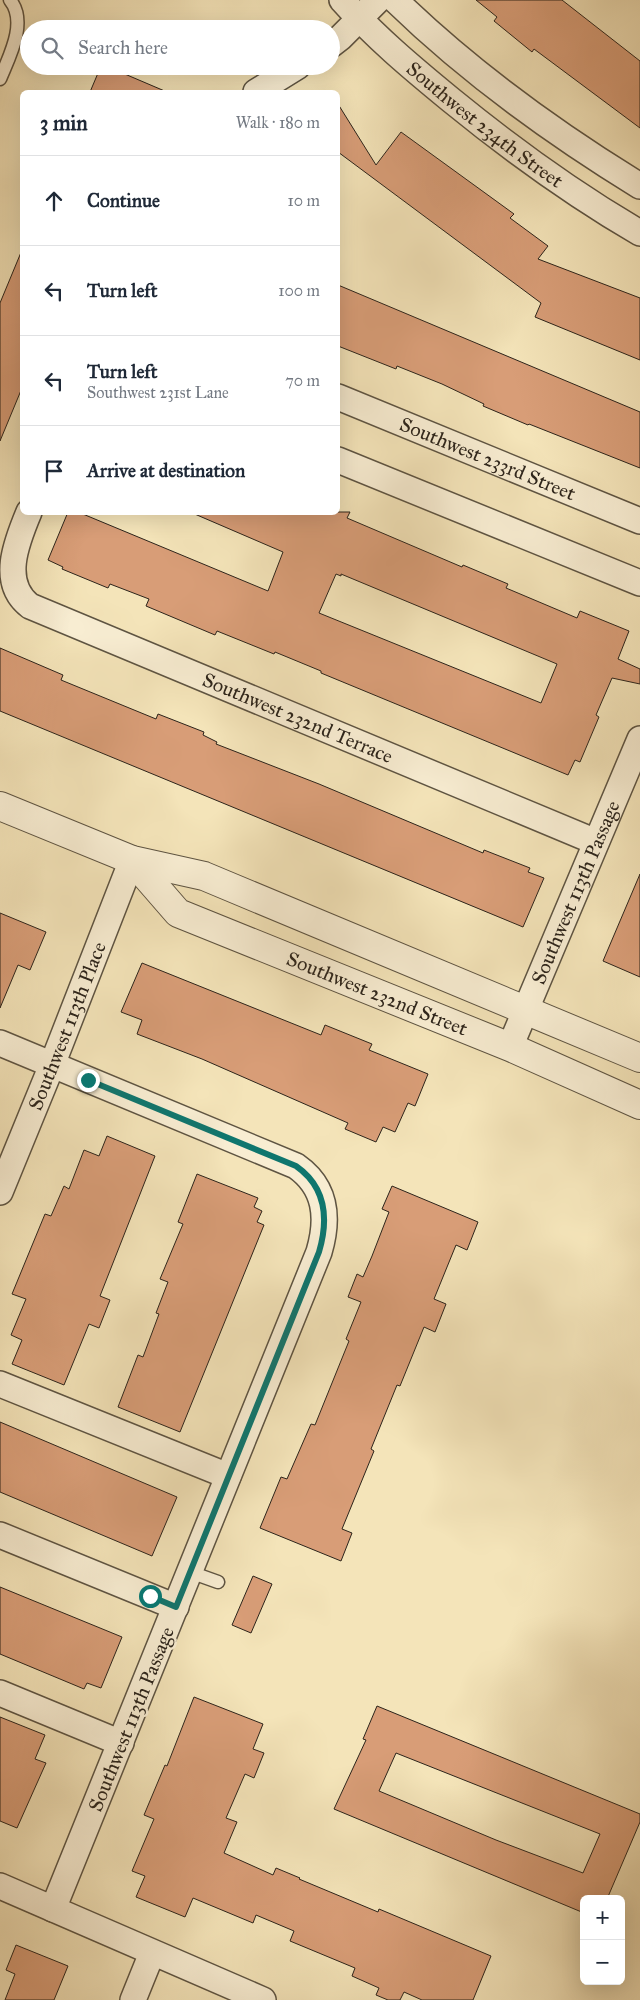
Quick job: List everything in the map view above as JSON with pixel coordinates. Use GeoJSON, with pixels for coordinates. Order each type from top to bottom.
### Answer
{"type":"FeatureCollection","features":[{"type":"Feature","properties":{"kind":"street","name":"Southwest 234th Street"},"geometry":{"type":"LineString","coordinates":[[342,0],[397,56],[505,144],[561,183],[640,233]]}},
{"type":"Feature","properties":{"kind":"street"},"geometry":{"type":"LineString","coordinates":[[340,37],[378,0]]}},
{"type":"Feature","properties":{"kind":"street","name":"Southwest 234th Street"},"geometry":{"type":"LineString","coordinates":[[394,0],[460,58],[532,115],[580,149],[640,186]]}},
{"type":"Feature","properties":{"kind":"street"},"geometry":{"type":"LineString","coordinates":[[259,90],[283,75]]}},
{"type":"Feature","properties":{"kind":"street","name":"Southwest 233rd Street"},"geometry":{"type":"LineString","coordinates":[[340,398],[640,521]]}},
{"type":"Feature","properties":{"kind":"street"},"geometry":{"type":"LineString","coordinates":[[340,461],[640,583]]}},
{"type":"Feature","properties":{"kind":"street","name":"Southwest 232nd Terrace"},"geometry":{"type":"LineString","coordinates":[[28,515],[10,560],[11,582],[17,596],[30,606],[596,842]]}},
{"type":"Feature","properties":{"kind":"street","name":"Southwest 113th Passage"},"geometry":{"type":"LineString","coordinates":[[510,1047],[640,739]]}},
{"type":"Feature","properties":{"kind":"street","name":"Southwest 232nd Street"},"geometry":{"type":"LineString","coordinates":[[0,806],[132,860],[204,876],[640,1058]]}},
{"type":"Feature","properties":{"kind":"street","name":"Southwest 232nd Street"},"geometry":{"type":"LineString","coordinates":[[132,860],[178,913],[510,1047],[640,1105]]}},
{"type":"Feature","properties":{"kind":"street","name":"Southwest 113th Place"},"geometry":{"type":"LineString","coordinates":[[0,1192],[132,860]]}},
{"type":"Feature","properties":{"kind":"street"},"geometry":{"type":"LineString","coordinates":[[0,1044],[52,1065]]}},
{"type":"Feature","properties":{"kind":"street","name":"Southwest 113th Passage"},"geometry":{"type":"LineString","coordinates":[[52,1065],[280,1158],[308,1174],[319,1192],[325,1221],[319,1252],[53,1909]]}},
{"type":"Feature","properties":{"kind":"street"},"geometry":{"type":"LineString","coordinates":[[0,1384],[228,1476]]}},
{"type":"Feature","properties":{"kind":"street"},"geometry":{"type":"LineString","coordinates":[[0,1534],[176,1607]]}},
{"type":"Feature","properties":{"kind":"street"},"geometry":{"type":"LineString","coordinates":[[0,1693],[121,1743]]}},
{"type":"Feature","properties":{"kind":"street"},"geometry":{"type":"LineString","coordinates":[[0,1886],[264,2000]]}},
{"type":"Feature","properties":{"kind":"street"},"geometry":{"type":"LineString","coordinates":[[133,2000],[152,1953]]}},
{"type":"Feature","properties":{"kind":"lane"},"geometry":{"type":"LineString","coordinates":[[0,79],[10,54],[17,28],[16,7],[10,0]]}},
{"type":"Feature","properties":{"kind":"lane"},"geometry":{"type":"LineString","coordinates":[[190,1572],[218,1582]]}},
{"type":"Feature","properties":{"kind":"building"},"geometry":{"type":"Polygon","coordinates":[[[476,0],[562,0],[640,61],[640,128],[534,49],[532,52],[494,21],[497,17],[476,0]]]}},
{"type":"Feature","properties":{"kind":"building"},"geometry":{"type":"Polygon","coordinates":[[[97,75],[127,75],[162,90],[91,90],[97,75]]]}},
{"type":"Feature","properties":{"kind":"building"},"geometry":{"type":"Polygon","coordinates":[[[340,107],[376,165],[401,132],[514,214],[510,218],[548,246],[538,259],[640,298],[640,360],[535,317],[541,303],[340,153],[340,107]]]}},
{"type":"Feature","properties":{"kind":"building"},"geometry":{"type":"Polygon","coordinates":[[[20,255],[20,393],[0,441],[0,303],[20,255]]]}},
{"type":"Feature","properties":{"kind":"building"},"geometry":{"type":"Polygon","coordinates":[[[340,286],[640,412],[640,468],[483,406],[484,404],[442,384],[397,366],[396,369],[340,347],[340,286]]]}},
{"type":"Feature","properties":{"kind":"building"},"geometry":{"type":"Polygon","coordinates":[[[340,512],[350,512],[347,518],[462,567],[463,565],[508,584],[506,588],[577,618],[580,611],[629,631],[618,659],[640,669],[640,684],[612,678],[596,715],[599,717],[580,762],[575,760],[568,775],[321,673],[321,671],[275,652],[274,654],[217,631],[215,635],[146,606],[149,599],[110,584],[108,588],[62,569],[63,567],[48,560],[67,515],[85,515],[268,591],[283,552],[197,515],[340,515],[340,512]],[[336,574],[319,613],[541,703],[557,664],[341,574],[341,576],[336,574]]]}},
{"type":"Feature","properties":{"kind":"building"},"geometry":{"type":"Polygon","coordinates":[[[0,648],[63,675],[61,680],[156,719],[158,714],[204,732],[203,735],[217,742],[216,744],[319,784],[483,853],[484,850],[530,868],[528,872],[544,878],[523,927],[0,711],[0,648]]]}},
{"type":"Feature","properties":{"kind":"building"},"geometry":{"type":"Polygon","coordinates":[[[640,874],[640,977],[603,961],[640,874]]]}},
{"type":"Feature","properties":{"kind":"building"},"geometry":{"type":"Polygon","coordinates":[[[0,913],[46,932],[30,970],[18,965],[0,1008],[0,913]]]}},
{"type":"Feature","properties":{"kind":"building"},"geometry":{"type":"Polygon","coordinates":[[[142,963],[321,1035],[325,1025],[372,1044],[369,1050],[428,1074],[415,1106],[408,1103],[395,1132],[383,1127],[376,1142],[345,1129],[348,1123],[202,1059],[137,1034],[142,1020],[121,1012],[142,963]]]}},
{"type":"Feature","properties":{"kind":"building"},"geometry":{"type":"Polygon","coordinates":[[[107,1136],[155,1156],[100,1296],[110,1300],[99,1328],[89,1324],[64,1385],[12,1364],[22,1340],[11,1335],[26,1299],[12,1294],[45,1214],[51,1216],[64,1186],[69,1189],[84,1150],[99,1156],[107,1136]]]}},
{"type":"Feature","properties":{"kind":"building"},"geometry":{"type":"Polygon","coordinates":[[[197,1174],[258,1198],[254,1207],[262,1211],[257,1222],[264,1225],[180,1432],[118,1407],[138,1355],[143,1357],[159,1314],[156,1313],[168,1282],[160,1279],[183,1224],[178,1222],[197,1174]]]}},
{"type":"Feature","properties":{"kind":"building"},"geometry":{"type":"Polygon","coordinates":[[[392,1186],[478,1222],[467,1250],[456,1245],[434,1299],[446,1304],[435,1332],[424,1327],[400,1386],[397,1385],[371,1449],[374,1451],[342,1529],[352,1533],[341,1561],[260,1528],[281,1477],[287,1479],[311,1424],[315,1425],[349,1341],[346,1339],[361,1302],[348,1297],[357,1274],[363,1277],[372,1256],[389,1212],[382,1209],[392,1186]]]}},
{"type":"Feature","properties":{"kind":"building"},"geometry":{"type":"Polygon","coordinates":[[[0,1422],[177,1497],[152,1556],[0,1492],[0,1422]]]}},
{"type":"Feature","properties":{"kind":"building"},"geometry":{"type":"Polygon","coordinates":[[[253,1576],[272,1584],[251,1633],[232,1625],[253,1576]]]}},
{"type":"Feature","properties":{"kind":"building"},"geometry":{"type":"Polygon","coordinates":[[[0,1587],[122,1637],[101,1688],[87,1683],[84,1689],[0,1654],[0,1587]]]}},
{"type":"Feature","properties":{"kind":"building"},"geometry":{"type":"Polygon","coordinates":[[[194,1697],[263,1724],[253,1749],[264,1753],[254,1778],[245,1774],[226,1818],[237,1822],[224,1853],[273,1875],[276,1868],[378,1912],[379,1909],[491,1956],[473,2000],[422,2000],[404,1992],[400,2000],[388,2000],[376,1995],[379,1988],[352,1976],[355,1968],[290,1941],[294,1931],[256,1915],[253,1923],[193,1898],[185,1917],[136,1897],[145,1876],[132,1871],[154,1819],[144,1815],[165,1765],[167,1766],[194,1697]]]}},
{"type":"Feature","properties":{"kind":"building"},"geometry":{"type":"Polygon","coordinates":[[[377,1706],[640,1814],[640,1822],[609,1895],[580,1895],[580,1911],[334,1809],[366,1740],[363,1739],[377,1706]],[[396,1753],[379,1791],[496,1840],[583,1873],[600,1834],[396,1753]]]}},
{"type":"Feature","properties":{"kind":"building"},"geometry":{"type":"Polygon","coordinates":[[[0,1717],[45,1735],[35,1759],[46,1763],[17,1828],[0,1821],[0,1717]]]}},
{"type":"Feature","properties":{"kind":"building"},"geometry":{"type":"Polygon","coordinates":[[[16,1945],[68,1966],[54,2000],[5,2000],[15,1974],[6,1970],[16,1945]]]}},
{"type":"Feature","properties":{"kind":"route"},"geometry":{"type":"LineString","coordinates":[[88,1080],[296,1166],[308,1174],[314,1183],[319,1192],[324,1211],[324,1231],[319,1252],[176,1607],[150,1596]]}}]}
